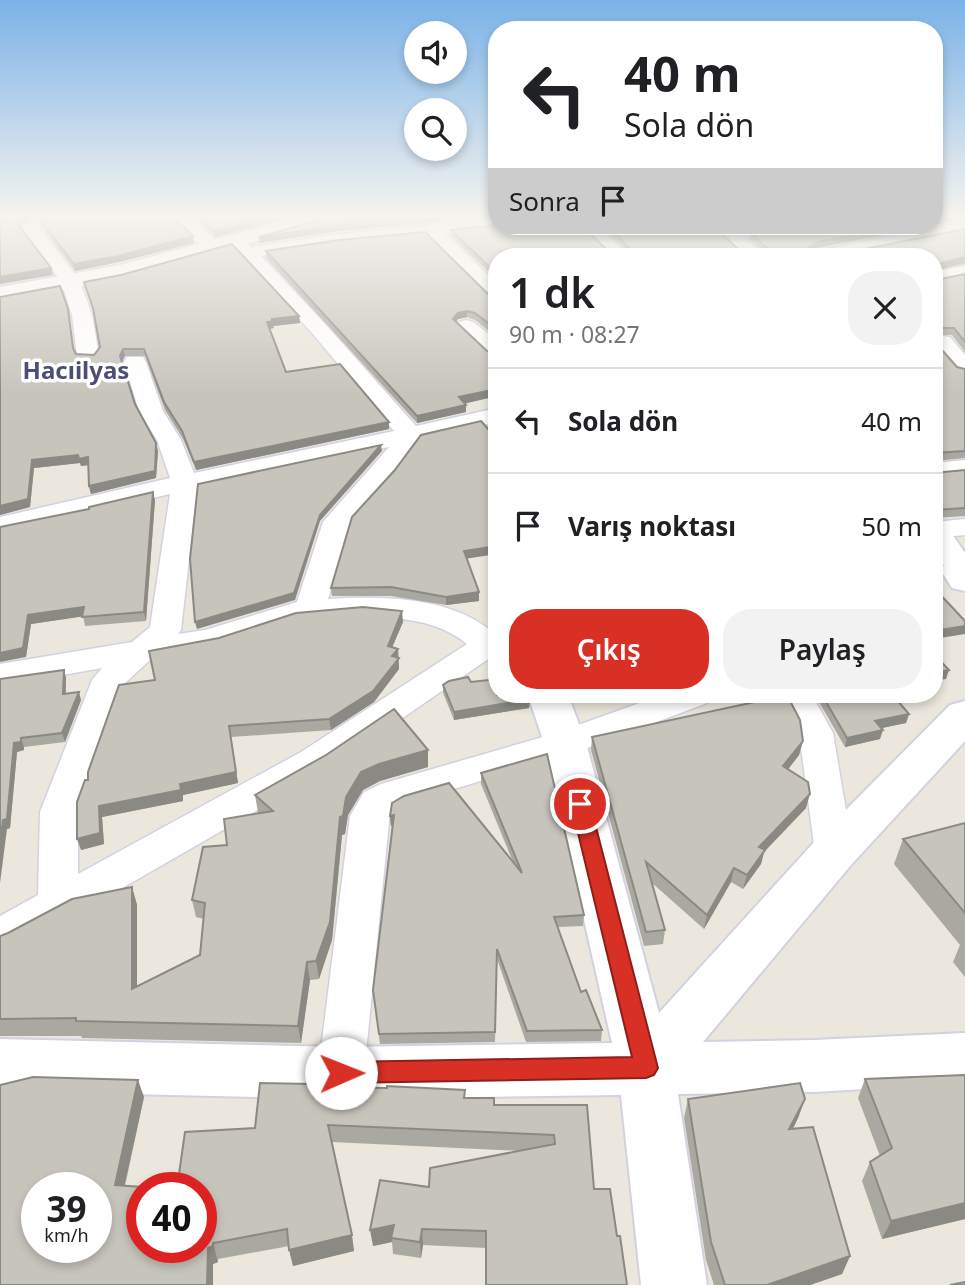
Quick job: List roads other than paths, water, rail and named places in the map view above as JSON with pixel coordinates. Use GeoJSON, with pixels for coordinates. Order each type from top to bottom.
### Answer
{"type":"FeatureCollection","features":[{"type":"Feature","properties":{"kind":"street"},"geometry":{"type":"LineString","coordinates":[[65,275],[82,315],[88,355]]}},
{"type":"Feature","properties":{"kind":"street"},"geometry":{"type":"LineString","coordinates":[[0,294],[105,275]]}},
{"type":"Feature","properties":{"kind":"street"},"geometry":{"type":"LineString","coordinates":[[262,275],[320,330],[411,435]]}},
{"type":"Feature","properties":{"kind":"street"},"geometry":{"type":"LineString","coordinates":[[466,326],[488,344]]}},
{"type":"Feature","properties":{"kind":"street"},"geometry":{"type":"LineString","coordinates":[[943,342],[965,341]]}},
{"type":"Feature","properties":{"kind":"street"},"geometry":{"type":"LineString","coordinates":[[943,347],[965,368]]}},
{"type":"Feature","properties":{"kind":"street"},"geometry":{"type":"LineString","coordinates":[[58,905],[59,812],[108,680],[165,631],[185,483],[169,440],[151,411],[135,362]]}},
{"type":"Feature","properties":{"kind":"street"},"geometry":{"type":"LineString","coordinates":[[0,525],[488,417]]}},
{"type":"Feature","properties":{"kind":"street"},"geometry":{"type":"LineString","coordinates":[[310,609],[337,522],[383,472],[411,435]]}},
{"type":"Feature","properties":{"kind":"street"},"geometry":{"type":"LineString","coordinates":[[943,470],[965,468]]}},
{"type":"Feature","properties":{"kind":"street"},"geometry":{"type":"LineString","coordinates":[[943,530],[965,527]]}},
{"type":"Feature","properties":{"kind":"street"},"geometry":{"type":"LineString","coordinates":[[943,545],[965,580]]}},
{"type":"Feature","properties":{"kind":"street"},"geometry":{"type":"LineString","coordinates":[[0,675],[209,639],[310,609],[364,606],[435,614],[488,639]]}},
{"type":"Feature","properties":{"kind":"street"},"geometry":{"type":"LineString","coordinates":[[0,936],[314,761],[488,644]]}},
{"type":"Feature","properties":{"kind":"street"},"geometry":{"type":"LineString","coordinates":[[551,703],[565,743],[646,1068],[674,1285]]}},
{"type":"Feature","properties":{"kind":"street"},"geometry":{"type":"LineString","coordinates":[[341,1073],[369,816],[377,802],[394,793],[565,743],[673,703]]}},
{"type":"Feature","properties":{"kind":"street"},"geometry":{"type":"LineString","coordinates":[[800,703],[816,733],[834,852]]}},
{"type":"Feature","properties":{"kind":"street"},"geometry":{"type":"LineString","coordinates":[[646,1068],[834,852],[965,715]]}},
{"type":"Feature","properties":{"kind":"street"},"geometry":{"type":"LineString","coordinates":[[0,1065],[341,1073],[814,1066],[965,1058]]}},
{"type":"Feature","properties":{"kind":"district","name":"Hacıilyas"},"geometry":{"type":"Point","coordinates":[76,371]}}]}
